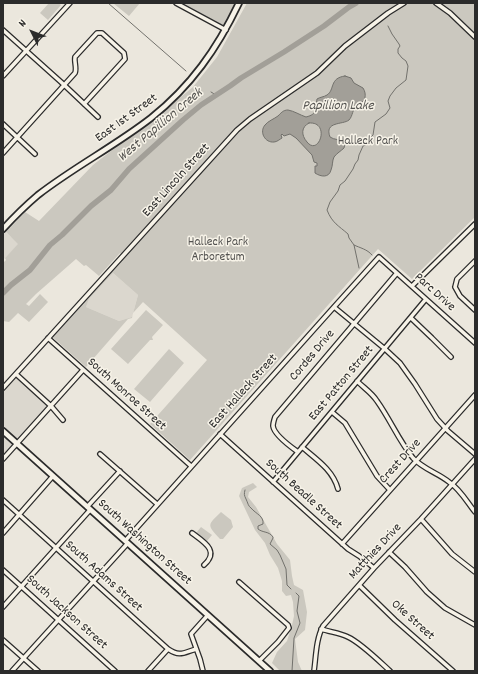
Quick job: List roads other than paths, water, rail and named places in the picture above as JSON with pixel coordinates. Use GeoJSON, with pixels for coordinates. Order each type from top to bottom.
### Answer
{"type":"FeatureCollection","features":[{"type":"Feature","properties":{"kind":"main road","name":"East 1st Street"},"geometry":{"type":"LineString","coordinates":[[3,229],[37,196],[143,124],[168,103],[202,66],[226,30],[239,3]]}},
{"type":"Feature","properties":{"kind":"main road","name":"South Washington Street"},"geometry":{"type":"LineString","coordinates":[[3,431],[259,661],[264,669],[270,671]]}},
{"type":"Feature","properties":{"kind":"street"},"geometry":{"type":"LineString","coordinates":[[176,3],[226,30]]}},
{"type":"Feature","properties":{"kind":"street","name":"East Lincoln Street"},"geometry":{"type":"LineString","coordinates":[[3,388],[237,130],[250,119],[317,73],[345,46],[404,3]]}},
{"type":"Feature","properties":{"kind":"street"},"geometry":{"type":"LineString","coordinates":[[436,3],[450,13],[475,37]]}},
{"type":"Feature","properties":{"kind":"street"},"geometry":{"type":"LineString","coordinates":[[3,76],[67,4]]}},
{"type":"Feature","properties":{"kind":"street"},"geometry":{"type":"LineString","coordinates":[[3,30],[98,117]]}},
{"type":"Feature","properties":{"kind":"street"},"geometry":{"type":"LineString","coordinates":[[3,153],[74,73],[76,70],[74,60],[75,57],[97,33],[102,33],[124,54],[125,59],[84,104]]}},
{"type":"Feature","properties":{"kind":"street"},"geometry":{"type":"LineString","coordinates":[[3,124],[35,154]]}},
{"type":"Feature","properties":{"kind":"street"},"geometry":{"type":"LineString","coordinates":[[412,286],[475,224]]}},
{"type":"Feature","properties":{"kind":"street","name":"Parc Drive"},"geometry":{"type":"LineString","coordinates":[[379,257],[475,344]]}},
{"type":"Feature","properties":{"kind":"street","name":"East Halleck Street"},"geometry":{"type":"LineString","coordinates":[[12,671],[93,581],[157,504],[379,257]]}},
{"type":"Feature","properties":{"kind":"street"},"geometry":{"type":"LineString","coordinates":[[475,261],[457,279],[453,287],[475,310]]}},
{"type":"Feature","properties":{"kind":"street","name":"Cordes Drive"},"geometry":{"type":"LineString","coordinates":[[298,452],[276,433],[273,426],[275,417],[396,273]]}},
{"type":"Feature","properties":{"kind":"street","name":"East Patton Street"},"geometry":{"type":"LineString","coordinates":[[272,482],[426,299]]}},
{"type":"Feature","properties":{"kind":"street"},"geometry":{"type":"LineString","coordinates":[[334,307],[400,363],[437,419],[445,428],[475,454]]}},
{"type":"Feature","properties":{"kind":"street"},"geometry":{"type":"LineString","coordinates":[[411,318],[451,357]]}},
{"type":"Feature","properties":{"kind":"street","name":"South Monroe Street"},"geometry":{"type":"LineString","coordinates":[[48,338],[191,466]]}},
{"type":"Feature","properties":{"kind":"street"},"geometry":{"type":"LineString","coordinates":[[3,459],[83,370]]}},
{"type":"Feature","properties":{"kind":"street"},"geometry":{"type":"LineString","coordinates":[[16,374],[51,406],[63,420]]}},
{"type":"Feature","properties":{"kind":"street"},"geometry":{"type":"LineString","coordinates":[[357,382],[376,400],[401,441],[416,461],[427,469],[445,478],[452,484],[475,512]]}},
{"type":"Feature","properties":{"kind":"street","name":"Crest Drive"},"geometry":{"type":"LineString","coordinates":[[342,544],[475,395]]}},
{"type":"Feature","properties":{"kind":"street"},"geometry":{"type":"LineString","coordinates":[[332,412],[345,423],[377,476],[390,490]]}},
{"type":"Feature","properties":{"kind":"street","name":"South Beadle Street"},"geometry":{"type":"LineString","coordinates":[[220,434],[342,544],[374,568]]}},
{"type":"Feature","properties":{"kind":"street"},"geometry":{"type":"LineString","coordinates":[[302,447],[332,475],[338,489]]}},
{"type":"Feature","properties":{"kind":"street"},"geometry":{"type":"LineString","coordinates":[[100,454],[157,504]]}},
{"type":"Feature","properties":{"kind":"street","name":"Matthies Drive"},"geometry":{"type":"LineString","coordinates":[[314,670],[321,629],[374,568],[475,459]]}},
{"type":"Feature","properties":{"kind":"street"},"geometry":{"type":"LineString","coordinates":[[3,607],[56,548],[120,471]]}},
{"type":"Feature","properties":{"kind":"street"},"geometry":{"type":"LineString","coordinates":[[3,533],[53,476]]}},
{"type":"Feature","properties":{"kind":"street","name":"South Adams Street"},"geometry":{"type":"LineString","coordinates":[[3,500],[168,649]]}},
{"type":"Feature","properties":{"kind":"street"},"geometry":{"type":"LineString","coordinates":[[421,519],[452,554],[475,572]]}},
{"type":"Feature","properties":{"kind":"street"},"geometry":{"type":"LineString","coordinates":[[192,533],[209,548],[211,555],[210,559],[204,565]]}},
{"type":"Feature","properties":{"kind":"street"},"geometry":{"type":"LineString","coordinates":[[389,552],[405,567],[427,592],[445,608],[475,625]]}},
{"type":"Feature","properties":{"kind":"street","name":"South Jackson Street"},"geometry":{"type":"LineString","coordinates":[[3,570],[115,671]]}},
{"type":"Feature","properties":{"kind":"street"},"geometry":{"type":"LineString","coordinates":[[239,582],[288,627],[287,631],[259,661]]}},
{"type":"Feature","properties":{"kind":"street","name":"Oke Street"},"geometry":{"type":"LineString","coordinates":[[359,585],[395,620],[453,671]]}},
{"type":"Feature","properties":{"kind":"street"},"geometry":{"type":"LineString","coordinates":[[203,671],[191,634],[208,615]]}},
{"type":"Feature","properties":{"kind":"street"},"geometry":{"type":"LineString","coordinates":[[321,629],[350,638],[390,671]]}},
{"type":"Feature","properties":{"kind":"street"},"geometry":{"type":"LineString","coordinates":[[3,640],[38,671]]}},
{"type":"Feature","properties":{"kind":"street"},"geometry":{"type":"LineString","coordinates":[[148,671],[168,649],[174,654],[179,654],[196,649]]}},
{"type":"Feature","properties":{"kind":"street"},"geometry":{"type":"LineString","coordinates":[[314,670],[319,671]]}},
{"type":"Feature","properties":{"kind":"water","name":"Papillion Lake"},"geometry":{"type":"Polygon","coordinates":[[[345,76],[351,78],[354,83],[363,88],[365,98],[362,102],[357,104],[349,120],[335,124],[330,128],[330,137],[342,141],[345,144],[344,148],[334,157],[330,173],[327,176],[322,176],[315,173],[315,166],[317,166],[317,163],[314,162],[312,155],[296,138],[290,134],[284,136],[282,134],[282,138],[276,142],[271,142],[264,136],[263,128],[269,121],[282,112],[288,110],[306,117],[310,116],[315,111],[317,99],[326,96],[331,90],[334,82],[340,77],[345,76]],[[309,123],[303,129],[305,139],[311,145],[315,145],[319,142],[321,137],[320,127],[316,124],[309,123]]]}},
{"type":"Feature","properties":{"kind":"waterway"},"geometry":{"type":"LineString","coordinates":[[108,3],[186,71]]}},
{"type":"Feature","properties":{"kind":"waterway","name":"West Papillion Creek"},"geometry":{"type":"LineString","coordinates":[[3,293],[30,270],[50,245],[91,206],[111,190],[129,169],[201,105],[324,26],[356,3]]}},
{"type":"Feature","properties":{"kind":"waterway"},"geometry":{"type":"LineString","coordinates":[[359,268],[354,245],[348,234],[333,221],[327,210],[340,185],[345,181],[353,169],[363,146],[368,144],[369,139],[373,135],[375,122],[386,114],[390,108],[388,101],[390,96],[396,88],[406,80],[408,66],[406,61],[398,53],[400,46],[388,26]]}},
{"type":"Feature","properties":{"kind":"waterway","name":"West Papillion Creek"},"geometry":{"type":"LineString","coordinates":[[211,92],[216,95]]}},
{"type":"Feature","properties":{"kind":"waterway"},"geometry":{"type":"LineString","coordinates":[[354,245],[366,250],[372,255]]}},
{"type":"Feature","properties":{"kind":"waterway"},"geometry":{"type":"LineString","coordinates":[[245,490],[244,494],[249,505],[263,521],[263,524],[258,526],[258,529],[270,534],[273,537],[270,544],[280,555],[286,569],[287,585],[291,589]]}},
{"type":"Feature","properties":{"kind":"waterway"},"geometry":{"type":"LineString","coordinates":[[292,671],[294,638],[300,623],[297,611],[299,596],[296,593]]}},
{"type":"Feature","properties":{"kind":"park label","name":"Halleck Park"},"geometry":{"type":"Point","coordinates":[368,142]}},
{"type":"Feature","properties":{"kind":"park label","name":"Halleck Park Arboretum"},"geometry":{"type":"Point","coordinates":[218,250]}}]}
